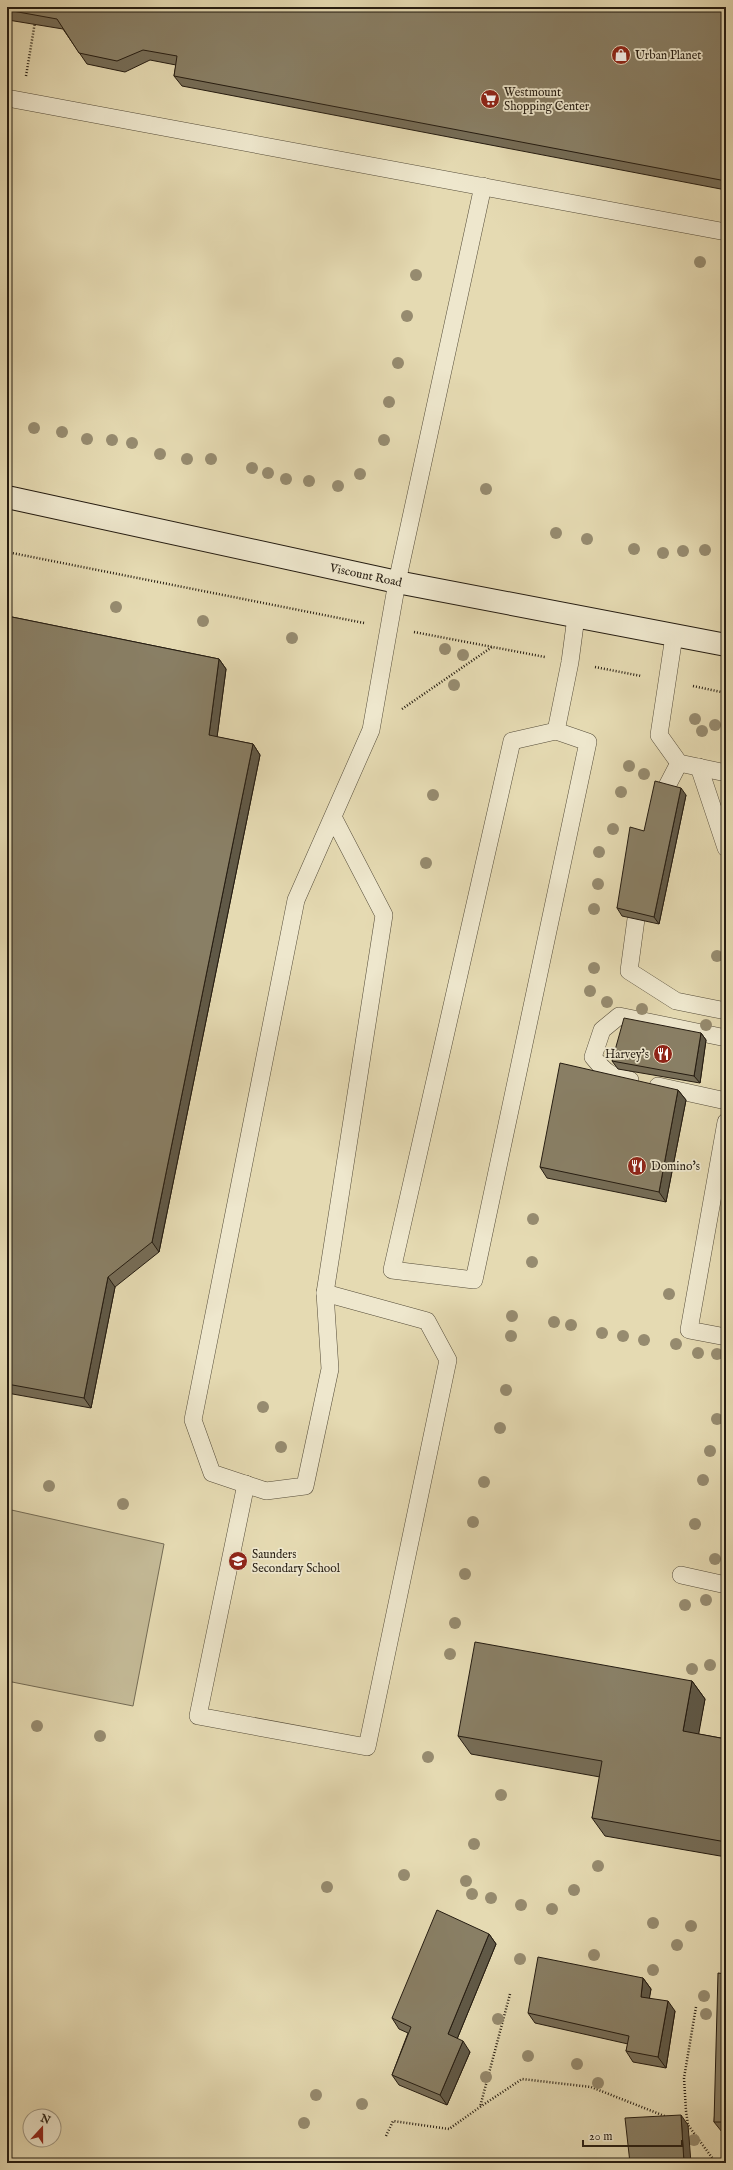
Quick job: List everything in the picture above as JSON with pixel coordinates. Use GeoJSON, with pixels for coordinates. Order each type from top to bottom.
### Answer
{"type":"FeatureCollection","features":[{"type":"Feature","properties":{"kind":"street","name":"Viscount Road"},"geometry":{"type":"LineString","coordinates":[[7,497],[397,582],[726,646]]}},
{"type":"Feature","properties":{"kind":"lane"},"geometry":{"type":"LineString","coordinates":[[14,99],[726,232]]}},
{"type":"Feature","properties":{"kind":"lane"},"geometry":{"type":"LineString","coordinates":[[333,817],[384,915],[325,1293],[330,1369],[305,1486],[266,1490],[212,1473],[193,1420],[296,900],[371,730],[397,582],[483,186]]}},
{"type":"Feature","properties":{"kind":"lane"},"geometry":{"type":"LineString","coordinates":[[556,731],[570,662],[576,617]]}},
{"type":"Feature","properties":{"kind":"lane"},"geometry":{"type":"LineString","coordinates":[[674,636],[659,735],[679,763],[726,773]]}},
{"type":"Feature","properties":{"kind":"lane"},"geometry":{"type":"LineString","coordinates":[[556,731],[588,742],[474,1280],[392,1270],[512,741],[556,731]]}},
{"type":"Feature","properties":{"kind":"lane"},"geometry":{"type":"LineString","coordinates":[[665,790],[679,763]]}},
{"type":"Feature","properties":{"kind":"lane"},"geometry":{"type":"LineString","coordinates":[[699,767],[726,848]]}},
{"type":"Feature","properties":{"kind":"lane"},"geometry":{"type":"LineString","coordinates":[[636,919],[629,971],[676,1001],[726,1011]]}},
{"type":"Feature","properties":{"kind":"lane"},"geometry":{"type":"LineString","coordinates":[[726,1038],[619,1016],[602,1030],[593,1057],[612,1077],[726,1101]]}},
{"type":"Feature","properties":{"kind":"lane"},"geometry":{"type":"LineString","coordinates":[[726,1122],[689,1330],[726,1337]]}},
{"type":"Feature","properties":{"kind":"lane"},"geometry":{"type":"LineString","coordinates":[[246,1484],[198,1716],[367,1747],[448,1360],[427,1321],[325,1293]]}},
{"type":"Feature","properties":{"kind":"lane"},"geometry":{"type":"LineString","coordinates":[[681,1575],[726,1584]]}},
{"type":"Feature","properties":{"kind":"path"},"geometry":{"type":"LineString","coordinates":[[14,99],[36,18]]}},
{"type":"Feature","properties":{"kind":"path"},"geometry":{"type":"LineString","coordinates":[[7,552],[726,693]]}},
{"type":"Feature","properties":{"kind":"path"},"geometry":{"type":"LineString","coordinates":[[371,730],[492,647]]}},
{"type":"Feature","properties":{"kind":"path"},"geometry":{"type":"LineString","coordinates":[[480,2107],[510,1994]]}},
{"type":"Feature","properties":{"kind":"path"},"geometry":{"type":"LineString","coordinates":[[688,2126],[684,2078],[696,2007]]}},
{"type":"Feature","properties":{"kind":"path"},"geometry":{"type":"LineString","coordinates":[[386,2136],[393,2121],[449,2129],[522,2079],[591,2087],[673,2120]]}},
{"type":"Feature","properties":{"kind":"path"},"geometry":{"type":"LineString","coordinates":[[680,2123],[688,2126],[716,2163]]}},
{"type":"Feature","properties":{"kind":"shaded area"},"geometry":{"type":"Polygon","coordinates":[[[7,1509],[164,1544],[133,1706],[7,1681],[7,1509]]]}},
{"type":"Feature","properties":{"kind":"building","name":"Westmount Shopping Center"},"geometry":{"type":"Polygon","coordinates":[[[7,7],[726,7],[726,181],[174,76],[177,56],[143,50],[117,61],[79,53],[57,19],[7,10],[7,7]]]}},
{"type":"Feature","properties":{"kind":"building"},"geometry":{"type":"Polygon","coordinates":[[[7,616],[219,659],[209,735],[253,744],[152,1242],[108,1277],[84,1398],[7,1384],[7,616]]]}},
{"type":"Feature","properties":{"kind":"building"},"geometry":{"type":"Polygon","coordinates":[[[655,781],[681,788],[654,917],[617,908],[630,827],[644,831],[655,781]]]}},
{"type":"Feature","properties":{"kind":"building","name":"Harvey's"},"geometry":{"type":"Polygon","coordinates":[[[624,1018],[701,1033],[694,1076],[612,1061],[624,1018]]]}},
{"type":"Feature","properties":{"kind":"building"},"geometry":{"type":"Polygon","coordinates":[[[560,1063],[678,1090],[659,1192],[540,1167],[560,1063]]]}},
{"type":"Feature","properties":{"kind":"building"},"geometry":{"type":"Polygon","coordinates":[[[475,1642],[692,1681],[683,1731],[726,1739],[726,1842],[592,1818],[602,1761],[458,1736],[475,1642]]]}},
{"type":"Feature","properties":{"kind":"building"},"geometry":{"type":"Polygon","coordinates":[[[437,1910],[489,1934],[448,2034],[463,2041],[440,2095],[392,2075],[411,2027],[392,2018],[437,1910]]]}},
{"type":"Feature","properties":{"kind":"building"},"geometry":{"type":"Polygon","coordinates":[[[538,1957],[643,1978],[641,1997],[668,2001],[658,2057],[626,2051],[629,2036],[528,2013],[538,1957]]]}},
{"type":"Feature","properties":{"kind":"building"},"geometry":{"type":"Polygon","coordinates":[[[718,1973],[726,1974],[726,2122],[714,2122],[718,1973]]]}},
{"type":"Feature","properties":{"kind":"building"},"geometry":{"type":"Polygon","coordinates":[[[681,2115],[684,2163],[630,2163],[625,2118],[681,2115]]]}},
{"type":"Feature","properties":{"kind":"place","name":"Urban Planet"},"geometry":{"type":"Point","coordinates":[621,55]}},
{"type":"Feature","properties":{"kind":"place","name":"Westmount Shopping Center"},"geometry":{"type":"Point","coordinates":[490,99]}},
{"type":"Feature","properties":{"kind":"place","name":"Harvey's"},"geometry":{"type":"Point","coordinates":[663,1054]}},
{"type":"Feature","properties":{"kind":"place","name":"Domino's"},"geometry":{"type":"Point","coordinates":[637,1166]}},
{"type":"Feature","properties":{"kind":"place","name":"Saunders Secondary School"},"geometry":{"type":"Point","coordinates":[238,1561]}}]}
